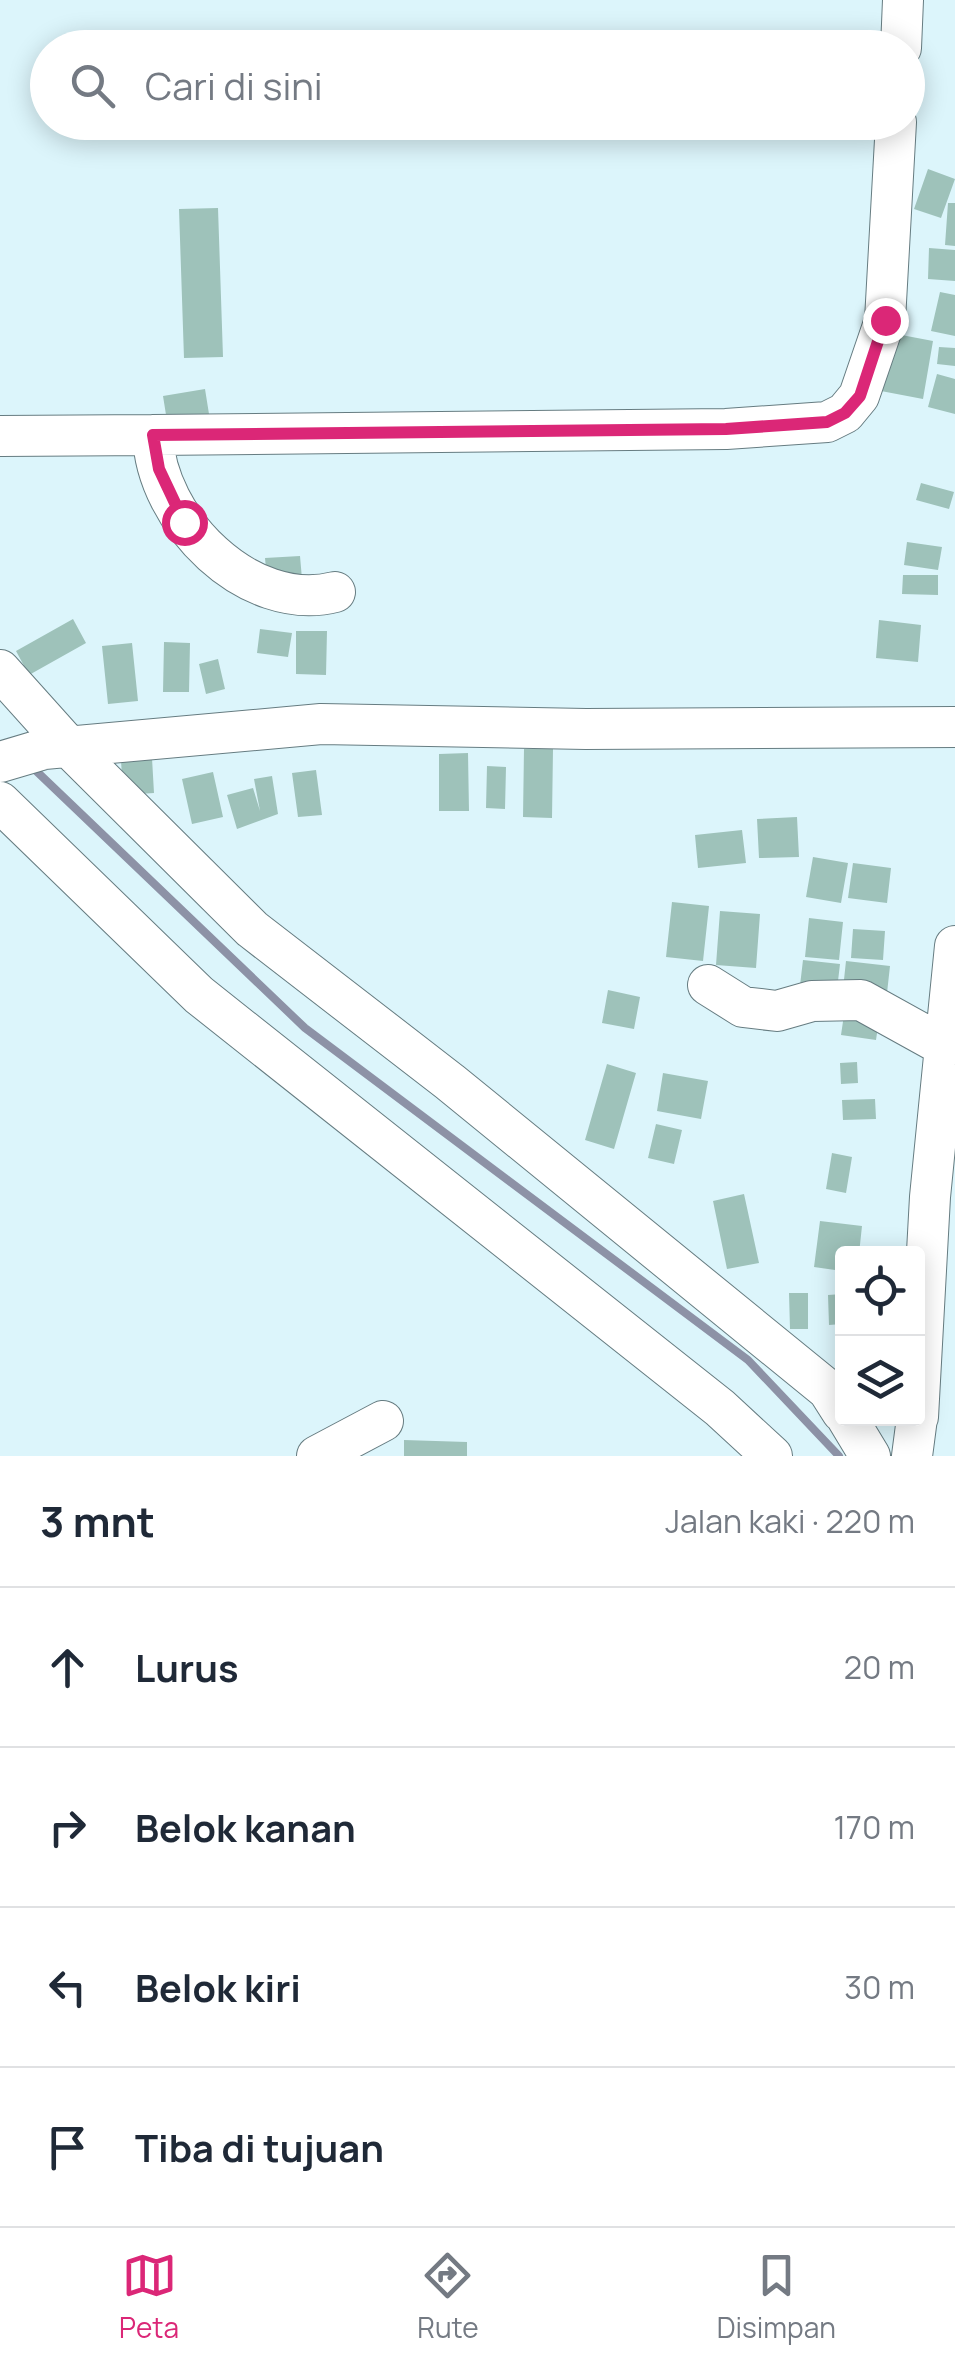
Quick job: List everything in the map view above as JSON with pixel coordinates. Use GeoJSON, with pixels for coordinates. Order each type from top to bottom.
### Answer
{"type":"FeatureCollection","features":[{"type":"Feature","properties":{"kind":"street"},"geometry":{"type":"LineString","coordinates":[[901,30],[903,0]]}},
{"type":"Feature","properties":{"kind":"street"},"geometry":{"type":"LineString","coordinates":[[0,436],[742,429],[827,422],[845,413],[860,396],[885,320],[895,140]]}},
{"type":"Feature","properties":{"kind":"street"},"geometry":{"type":"LineString","coordinates":[[153,435],[170,496],[196,537],[221,559],[280,594],[309,598],[335,592]]}},
{"type":"Feature","properties":{"kind":"street"},"geometry":{"type":"LineString","coordinates":[[0,670],[57,748],[252,929],[450,1082],[783,1352],[828,1390],[835,1401]]}},
{"type":"Feature","properties":{"kind":"street"},"geometry":{"type":"LineString","coordinates":[[0,762],[57,748],[321,724],[586,729],[955,727]]}},
{"type":"Feature","properties":{"kind":"street"},"geometry":{"type":"LineString","coordinates":[[0,802],[199,995],[720,1408],[772,1456]]}},
{"type":"Feature","properties":{"kind":"street"},"geometry":{"type":"LineString","coordinates":[[912,1456],[928,1404],[930,1197],[955,946]]}},
{"type":"Feature","properties":{"kind":"street"},"geometry":{"type":"LineString","coordinates":[[708,985],[743,1007],[777,1011],[812,1001],[861,1000],[946,1047]]}},
{"type":"Feature","properties":{"kind":"street"},"geometry":{"type":"LineString","coordinates":[[317,1456],[384,1421]]}},
{"type":"Feature","properties":{"kind":"street"},"geometry":{"type":"LineString","coordinates":[[851,1426],[870,1456]]}},
{"type":"Feature","properties":{"kind":"building"},"geometry":{"type":"Polygon","coordinates":[[[928,169],[955,179],[941,218],[914,209],[928,169]]]}},
{"type":"Feature","properties":{"kind":"building"},"geometry":{"type":"Polygon","coordinates":[[[948,203],[955,203],[955,246],[945,245],[948,203]]]}},
{"type":"Feature","properties":{"kind":"building"},"geometry":{"type":"Polygon","coordinates":[[[218,208],[223,357],[184,358],[179,209],[218,208]]]}},
{"type":"Feature","properties":{"kind":"building"},"geometry":{"type":"Polygon","coordinates":[[[929,248],[955,250],[955,281],[928,279],[929,248]]]}},
{"type":"Feature","properties":{"kind":"building"},"geometry":{"type":"Polygon","coordinates":[[[940,292],[955,295],[955,336],[931,331],[940,292]]]}},
{"type":"Feature","properties":{"kind":"building"},"geometry":{"type":"Polygon","coordinates":[[[891,333],[933,341],[923,399],[881,391],[891,333]]]}},
{"type":"Feature","properties":{"kind":"building"},"geometry":{"type":"Polygon","coordinates":[[[939,347],[955,348],[955,366],[937,364],[939,347]]]}},
{"type":"Feature","properties":{"kind":"building"},"geometry":{"type":"Polygon","coordinates":[[[937,374],[955,379],[955,414],[928,407],[937,374]]]}},
{"type":"Feature","properties":{"kind":"building"},"geometry":{"type":"Polygon","coordinates":[[[205,389],[209,414],[167,421],[163,396],[205,389]]]}},
{"type":"Feature","properties":{"kind":"building"},"geometry":{"type":"Polygon","coordinates":[[[921,483],[954,492],[949,509],[916,500],[921,483]]]}},
{"type":"Feature","properties":{"kind":"building"},"geometry":{"type":"Polygon","coordinates":[[[907,542],[942,547],[938,570],[904,565],[907,542]]]}},
{"type":"Feature","properties":{"kind":"building"},"geometry":{"type":"Polygon","coordinates":[[[300,556],[302,579],[267,581],[265,558],[300,556]]]}},
{"type":"Feature","properties":{"kind":"building"},"geometry":{"type":"Polygon","coordinates":[[[903,575],[938,575],[938,595],[902,594],[903,575]]]}},
{"type":"Feature","properties":{"kind":"building"},"geometry":{"type":"Polygon","coordinates":[[[73,619],[86,643],[29,675],[16,651],[73,619]]]}},
{"type":"Feature","properties":{"kind":"building"},"geometry":{"type":"Polygon","coordinates":[[[879,620],[921,625],[918,662],[876,658],[879,620]]]}},
{"type":"Feature","properties":{"kind":"building"},"geometry":{"type":"Polygon","coordinates":[[[260,629],[292,633],[288,657],[257,653],[260,629]]]}},
{"type":"Feature","properties":{"kind":"building"},"geometry":{"type":"Polygon","coordinates":[[[296,631],[327,631],[326,675],[296,674],[296,631]]]}},
{"type":"Feature","properties":{"kind":"building"},"geometry":{"type":"Polygon","coordinates":[[[164,642],[190,643],[189,692],[163,692],[164,642]]]}},
{"type":"Feature","properties":{"kind":"building"},"geometry":{"type":"Polygon","coordinates":[[[132,643],[138,701],[108,704],[102,646],[132,643]]]}},
{"type":"Feature","properties":{"kind":"building"},"geometry":{"type":"Polygon","coordinates":[[[218,659],[225,689],[206,694],[199,664],[218,659]]]}},
{"type":"Feature","properties":{"kind":"building"},"geometry":{"type":"Polygon","coordinates":[[[524,749],[553,749],[552,818],[523,817],[524,749]]]}},
{"type":"Feature","properties":{"kind":"building"},"geometry":{"type":"Polygon","coordinates":[[[468,753],[469,811],[439,811],[439,754],[468,753]]]}},
{"type":"Feature","properties":{"kind":"building"},"geometry":{"type":"Polygon","coordinates":[[[152,758],[154,793],[123,795],[121,760],[152,758]]]}},
{"type":"Feature","properties":{"kind":"building"},"geometry":{"type":"Polygon","coordinates":[[[487,766],[506,767],[505,809],[486,808],[487,766]]]}},
{"type":"Feature","properties":{"kind":"building"},"geometry":{"type":"Polygon","coordinates":[[[316,770],[322,815],[298,817],[292,773],[316,770]]]}},
{"type":"Feature","properties":{"kind":"building"},"geometry":{"type":"Polygon","coordinates":[[[213,772],[223,817],[192,824],[182,779],[213,772]]]}},
{"type":"Feature","properties":{"kind":"building"},"geometry":{"type":"Polygon","coordinates":[[[272,776],[278,814],[237,829],[227,795],[253,788],[260,811],[254,779],[272,776]]]}},
{"type":"Feature","properties":{"kind":"building"},"geometry":{"type":"Polygon","coordinates":[[[797,817],[799,857],[759,858],[757,819],[797,817]]]}},
{"type":"Feature","properties":{"kind":"building"},"geometry":{"type":"Polygon","coordinates":[[[742,830],[746,863],[698,868],[695,835],[742,830]]]}},
{"type":"Feature","properties":{"kind":"building"},"geometry":{"type":"Polygon","coordinates":[[[813,857],[848,863],[841,903],[806,897],[813,857]]]}},
{"type":"Feature","properties":{"kind":"building"},"geometry":{"type":"Polygon","coordinates":[[[853,863],[891,868],[887,903],[848,898],[853,863]]]}},
{"type":"Feature","properties":{"kind":"building"},"geometry":{"type":"Polygon","coordinates":[[[672,902],[709,906],[703,961],[666,957],[672,902]]]}},
{"type":"Feature","properties":{"kind":"building"},"geometry":{"type":"Polygon","coordinates":[[[720,911],[760,914],[756,968],[716,965],[720,911]]]}},
{"type":"Feature","properties":{"kind":"building"},"geometry":{"type":"Polygon","coordinates":[[[809,918],[843,922],[839,960],[805,957],[809,918]]]}},
{"type":"Feature","properties":{"kind":"building"},"geometry":{"type":"Polygon","coordinates":[[[853,929],[885,931],[883,960],[851,958],[853,929]]]}},
{"type":"Feature","properties":{"kind":"building"},"geometry":{"type":"Polygon","coordinates":[[[803,960],[840,964],[836,998],[799,994],[803,960]]]}},
{"type":"Feature","properties":{"kind":"building"},"geometry":{"type":"Polygon","coordinates":[[[846,961],[890,966],[886,1002],[842,998],[846,961]]]}},
{"type":"Feature","properties":{"kind":"building"},"geometry":{"type":"Polygon","coordinates":[[[608,990],[640,997],[634,1029],[602,1023],[608,990]]]}},
{"type":"Feature","properties":{"kind":"building"},"geometry":{"type":"Polygon","coordinates":[[[845,1008],[880,1013],[876,1040],[841,1035],[845,1008]]]}},
{"type":"Feature","properties":{"kind":"building"},"geometry":{"type":"Polygon","coordinates":[[[857,1062],[858,1083],[841,1084],[840,1063],[857,1062]]]}},
{"type":"Feature","properties":{"kind":"building"},"geometry":{"type":"Polygon","coordinates":[[[607,1064],[636,1073],[614,1149],[585,1140],[607,1064]]]}},
{"type":"Feature","properties":{"kind":"building"},"geometry":{"type":"Polygon","coordinates":[[[663,1073],[708,1081],[701,1119],[657,1111],[663,1073]]]}},
{"type":"Feature","properties":{"kind":"building"},"geometry":{"type":"Polygon","coordinates":[[[875,1099],[876,1119],[843,1120],[842,1100],[875,1099]]]}},
{"type":"Feature","properties":{"kind":"building"},"geometry":{"type":"Polygon","coordinates":[[[656,1124],[682,1130],[674,1164],[648,1158],[656,1124]]]}},
{"type":"Feature","properties":{"kind":"building"},"geometry":{"type":"Polygon","coordinates":[[[832,1153],[852,1157],[846,1193],[826,1189],[832,1153]]]}},
{"type":"Feature","properties":{"kind":"building"},"geometry":{"type":"Polygon","coordinates":[[[744,1194],[759,1263],[727,1269],[713,1201],[744,1194]]]}},
{"type":"Feature","properties":{"kind":"building"},"geometry":{"type":"Polygon","coordinates":[[[820,1221],[862,1226],[860,1246],[835,1246],[835,1270],[814,1267],[820,1221]]]}},
{"type":"Feature","properties":{"kind":"building"},"geometry":{"type":"Polygon","coordinates":[[[789,1293],[808,1293],[808,1329],[790,1329],[789,1293]]]}},
{"type":"Feature","properties":{"kind":"building"},"geometry":{"type":"Polygon","coordinates":[[[835,1294],[835,1325],[829,1325],[828,1295],[835,1294]]]}},
{"type":"Feature","properties":{"kind":"building"},"geometry":{"type":"Polygon","coordinates":[[[404,1440],[467,1442],[467,1456],[404,1456],[404,1440]]]}},
{"type":"Feature","properties":{"kind":"waterway"},"geometry":{"type":"LineString","coordinates":[[31,766],[305,1028],[748,1360],[839,1456]]}},
{"type":"Feature","properties":{"kind":"route"},"geometry":{"type":"LineString","coordinates":[[184,522],[159,469],[153,435],[790,428],[827,422],[845,413],[860,396],[885,320]]}}]}
